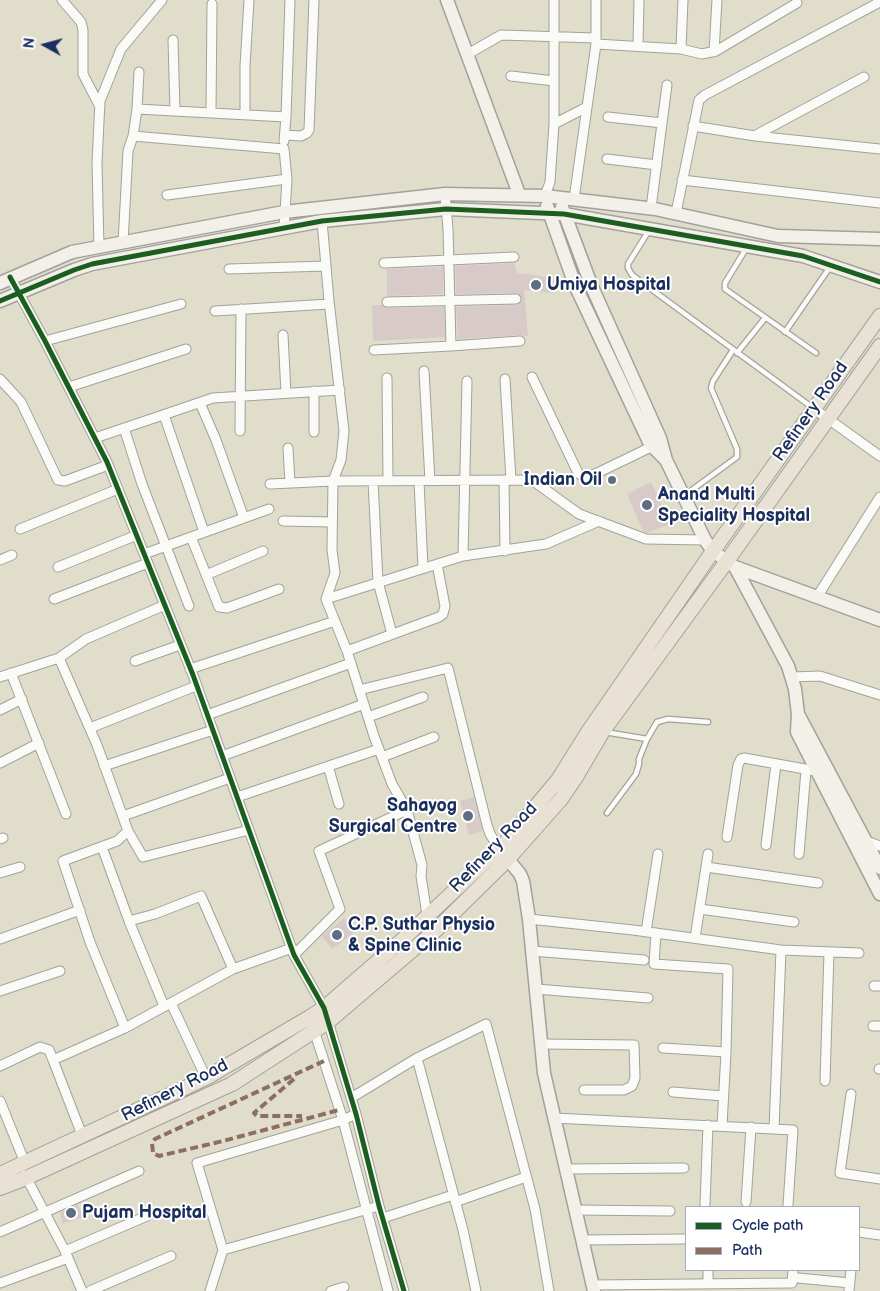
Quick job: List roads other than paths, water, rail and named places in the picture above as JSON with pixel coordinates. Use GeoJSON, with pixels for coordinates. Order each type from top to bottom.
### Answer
{"type":"FeatureCollection","features":[{"type":"Feature","properties":{"kind":"main road","name":"Refinery Road"},"geometry":{"type":"LineString","coordinates":[[0,1188],[24,1169],[82,1135],[206,1078],[324,1008],[401,941],[499,848],[558,780],[709,546],[814,408],[880,316]]}},
{"type":"Feature","properties":{"kind":"main road","name":"Refinery Road"},"geometry":{"type":"LineString","coordinates":[[0,1174],[24,1169],[220,1090],[328,1022],[436,930],[508,859],[561,799],[603,731],[731,564],[827,418],[880,346]]}},
{"type":"Feature","properties":{"kind":"street"},"geometry":{"type":"LineString","coordinates":[[62,0],[81,22],[83,30],[83,74],[100,107]]}},
{"type":"Feature","properties":{"kind":"street"},"geometry":{"type":"LineString","coordinates":[[99,247],[97,162],[102,94],[121,49],[162,0]]}},
{"type":"Feature","properties":{"kind":"street"},"geometry":{"type":"LineString","coordinates":[[245,114],[244,66],[249,0]]}},
{"type":"Feature","properties":{"kind":"street"},"geometry":{"type":"LineString","coordinates":[[284,228],[287,178],[284,149],[290,0]]}},
{"type":"Feature","properties":{"kind":"street"},"geometry":{"type":"LineString","coordinates":[[285,135],[301,136],[309,130],[314,0]]}},
{"type":"Feature","properties":{"kind":"street"},"geometry":{"type":"LineString","coordinates":[[447,0],[519,194]]}},
{"type":"Feature","properties":{"kind":"street"},"geometry":{"type":"LineString","coordinates":[[554,0],[554,124],[550,182],[545,196],[575,285],[652,447],[666,460]]}},
{"type":"Feature","properties":{"kind":"street"},"geometry":{"type":"LineString","coordinates":[[574,199],[596,41],[596,0]]}},
{"type":"Feature","properties":{"kind":"street"},"geometry":{"type":"LineString","coordinates":[[638,46],[639,0]]}},
{"type":"Feature","properties":{"kind":"street"},"geometry":{"type":"LineString","coordinates":[[681,48],[683,0]]}},
{"type":"Feature","properties":{"kind":"street"},"geometry":{"type":"LineString","coordinates":[[714,52],[717,0]]}},
{"type":"Feature","properties":{"kind":"street"},"geometry":{"type":"LineString","coordinates":[[468,54],[498,36],[554,36],[638,46],[681,48],[702,54],[714,52],[797,2]]}},
{"type":"Feature","properties":{"kind":"street"},"geometry":{"type":"LineString","coordinates":[[676,213],[697,103],[702,97],[880,2]]}},
{"type":"Feature","properties":{"kind":"street"},"geometry":{"type":"LineString","coordinates":[[211,112],[212,4]]}},
{"type":"Feature","properties":{"kind":"street"},"geometry":{"type":"LineString","coordinates":[[174,40],[175,111]]}},
{"type":"Feature","properties":{"kind":"street"},"geometry":{"type":"LineString","coordinates":[[123,243],[128,151],[133,136],[139,72]]}},
{"type":"Feature","properties":{"kind":"street"},"geometry":{"type":"LineString","coordinates":[[511,76],[554,81]]}},
{"type":"Feature","properties":{"kind":"street"},"geometry":{"type":"LineString","coordinates":[[755,136],[864,77]]}},
{"type":"Feature","properties":{"kind":"street"},"geometry":{"type":"LineString","coordinates":[[651,208],[667,85]]}},
{"type":"Feature","properties":{"kind":"street"},"geometry":{"type":"LineString","coordinates":[[554,124],[587,107]]}},
{"type":"Feature","properties":{"kind":"street"},"geometry":{"type":"LineString","coordinates":[[136,109],[286,117]]}},
{"type":"Feature","properties":{"kind":"street"},"geometry":{"type":"LineString","coordinates":[[608,117],[662,122]]}},
{"type":"Feature","properties":{"kind":"street"},"geometry":{"type":"LineString","coordinates":[[693,126],[755,136],[880,148]]}},
{"type":"Feature","properties":{"kind":"street"},"geometry":{"type":"LineString","coordinates":[[133,136],[284,149]]}},
{"type":"Feature","properties":{"kind":"street"},"geometry":{"type":"LineString","coordinates":[[607,159],[657,165]]}},
{"type":"Feature","properties":{"kind":"street"},"geometry":{"type":"LineString","coordinates":[[167,195],[287,178]]}},
{"type":"Feature","properties":{"kind":"street"},"geometry":{"type":"LineString","coordinates":[[682,180],[880,203]]}},
{"type":"Feature","properties":{"kind":"street"},"geometry":{"type":"LineString","coordinates":[[550,182],[559,197],[592,287],[660,438],[666,460],[709,546],[731,564],[880,620]]}},
{"type":"Feature","properties":{"kind":"street"},"geometry":{"type":"LineString","coordinates":[[445,194],[451,346]]}},
{"type":"Feature","properties":{"kind":"street"},"geometry":{"type":"LineString","coordinates":[[404,1291],[379,1206],[356,1114],[324,1008],[293,951],[213,730],[165,605],[108,465],[95,438],[18,292],[5,280],[72,252],[284,212],[445,194],[519,194],[559,197],[651,208],[778,236],[880,239]]}},
{"type":"Feature","properties":{"kind":"street"},"geometry":{"type":"LineString","coordinates":[[0,301],[82,267],[322,221],[446,209],[549,212],[650,228],[803,256],[880,282]]}},
{"type":"Feature","properties":{"kind":"street"},"geometry":{"type":"LineString","coordinates":[[322,221],[329,304],[344,431],[341,460],[332,481],[332,550],[335,573],[326,599],[347,651],[380,753],[392,784],[407,810],[422,865],[421,876],[427,915],[436,930]]}},
{"type":"Feature","properties":{"kind":"street"},"geometry":{"type":"LineString","coordinates":[[153,237],[156,252]]}},
{"type":"Feature","properties":{"kind":"street"},"geometry":{"type":"LineString","coordinates":[[384,263],[514,257]]}},
{"type":"Feature","properties":{"kind":"street"},"geometry":{"type":"LineString","coordinates":[[229,269],[326,266]]}},
{"type":"Feature","properties":{"kind":"street"},"geometry":{"type":"LineString","coordinates":[[387,302],[516,299]]}},
{"type":"Feature","properties":{"kind":"street"},"geometry":{"type":"LineString","coordinates":[[45,341],[181,304]]}},
{"type":"Feature","properties":{"kind":"street"},"geometry":{"type":"LineString","coordinates":[[214,311],[329,304]]}},
{"type":"Feature","properties":{"kind":"street"},"geometry":{"type":"LineString","coordinates":[[240,431],[241,309]]}},
{"type":"Feature","properties":{"kind":"street"},"geometry":{"type":"LineString","coordinates":[[283,335],[286,393]]}},
{"type":"Feature","properties":{"kind":"street"},"geometry":{"type":"LineString","coordinates":[[374,350],[520,341]]}},
{"type":"Feature","properties":{"kind":"street"},"geometry":{"type":"LineString","coordinates":[[69,387],[186,349]]}},
{"type":"Feature","properties":{"kind":"street"},"geometry":{"type":"LineString","coordinates":[[424,371],[430,481]]}},
{"type":"Feature","properties":{"kind":"street"},"geometry":{"type":"LineString","coordinates":[[532,377],[578,473],[582,476],[591,476],[652,447]]}},
{"type":"Feature","properties":{"kind":"street"},"geometry":{"type":"LineString","coordinates":[[387,378],[388,481]]}},
{"type":"Feature","properties":{"kind":"street"},"geometry":{"type":"LineString","coordinates":[[0,379],[21,402],[58,480],[65,481],[108,465]]}},
{"type":"Feature","properties":{"kind":"street"},"geometry":{"type":"LineString","coordinates":[[505,379],[508,480],[505,551]]}},
{"type":"Feature","properties":{"kind":"street"},"geometry":{"type":"LineString","coordinates":[[463,556],[468,381]]}},
{"type":"Feature","properties":{"kind":"street"},"geometry":{"type":"LineString","coordinates":[[95,438],[213,398],[340,390]]}},
{"type":"Feature","properties":{"kind":"street"},"geometry":{"type":"LineString","coordinates":[[314,391],[314,432]]}},
{"type":"Feature","properties":{"kind":"street"},"geometry":{"type":"LineString","coordinates":[[200,403],[216,440],[244,518]]}},
{"type":"Feature","properties":{"kind":"street"},"geometry":{"type":"LineString","coordinates":[[814,408],[880,456]]}},
{"type":"Feature","properties":{"kind":"street"},"geometry":{"type":"LineString","coordinates":[[164,415],[204,532]]}},
{"type":"Feature","properties":{"kind":"street"},"geometry":{"type":"LineString","coordinates":[[124,428],[137,469],[189,606]]}},
{"type":"Feature","properties":{"kind":"street"},"geometry":{"type":"LineString","coordinates":[[288,448],[290,483]]}},
{"type":"Feature","properties":{"kind":"street"},"geometry":{"type":"LineString","coordinates":[[270,484],[332,481],[532,480],[579,514],[646,539],[709,546]]}},
{"type":"Feature","properties":{"kind":"street"},"geometry":{"type":"LineString","coordinates":[[373,481],[378,582],[392,634]]}},
{"type":"Feature","properties":{"kind":"street"},"geometry":{"type":"LineString","coordinates":[[419,481],[423,568]]}},
{"type":"Feature","properties":{"kind":"street"},"geometry":{"type":"LineString","coordinates":[[20,529],[118,489]]}},
{"type":"Feature","properties":{"kind":"street"},"geometry":{"type":"LineString","coordinates":[[818,597],[880,497]]}},
{"type":"Feature","properties":{"kind":"street"},"geometry":{"type":"LineString","coordinates":[[54,599],[146,558],[167,545],[268,509]]}},
{"type":"Feature","properties":{"kind":"street"},"geometry":{"type":"LineString","coordinates":[[283,521],[332,522]]}},
{"type":"Feature","properties":{"kind":"street"},"geometry":{"type":"LineString","coordinates":[[326,599],[463,556],[546,544],[599,521]]}},
{"type":"Feature","properties":{"kind":"street"},"geometry":{"type":"LineString","coordinates":[[58,567],[137,536]]}},
{"type":"Feature","properties":{"kind":"street"},"geometry":{"type":"LineString","coordinates":[[191,537],[217,604],[223,608],[279,589]]}},
{"type":"Feature","properties":{"kind":"street"},"geometry":{"type":"LineString","coordinates":[[206,575],[263,551]]}},
{"type":"Feature","properties":{"kind":"street"},"geometry":{"type":"LineString","coordinates":[[0,560],[12,555]]}},
{"type":"Feature","properties":{"kind":"street"},"geometry":{"type":"LineString","coordinates":[[347,651],[443,614],[445,606],[437,564]]}},
{"type":"Feature","properties":{"kind":"street"},"geometry":{"type":"LineString","coordinates":[[731,564],[792,676],[798,714],[796,732],[811,770],[871,852],[880,894]]}},
{"type":"Feature","properties":{"kind":"street"},"geometry":{"type":"LineString","coordinates":[[0,677],[59,658],[86,639],[165,605]]}},
{"type":"Feature","properties":{"kind":"street"},"geometry":{"type":"LineString","coordinates":[[190,669],[335,621]]}},
{"type":"Feature","properties":{"kind":"street"},"geometry":{"type":"LineString","coordinates":[[134,661],[180,644]]}},
{"type":"Feature","properties":{"kind":"street"},"geometry":{"type":"LineString","coordinates":[[59,658],[90,728],[128,830],[143,857],[249,830]]}},
{"type":"Feature","properties":{"kind":"street"},"geometry":{"type":"LineString","coordinates":[[207,715],[351,663]]}},
{"type":"Feature","properties":{"kind":"street"},"geometry":{"type":"LineString","coordinates":[[359,690],[448,668],[490,834],[520,874],[529,919],[544,1073],[594,1288],[792,1283],[795,1274],[849,1287],[851,1271]]}},
{"type":"Feature","properties":{"kind":"street"},"geometry":{"type":"LineString","coordinates":[[11,673],[66,814]]}},
{"type":"Feature","properties":{"kind":"street"},"geometry":{"type":"LineString","coordinates":[[792,676],[820,676],[880,695]]}},
{"type":"Feature","properties":{"kind":"street"},"geometry":{"type":"LineString","coordinates":[[90,728],[196,686]]}},
{"type":"Feature","properties":{"kind":"street"},"geometry":{"type":"LineString","coordinates":[[368,717],[422,697]]}},
{"type":"Feature","properties":{"kind":"street"},"geometry":{"type":"LineString","coordinates":[[0,710],[22,699]]}},
{"type":"Feature","properties":{"kind":"street"},"geometry":{"type":"LineString","coordinates":[[222,756],[364,704]]}},
{"type":"Feature","properties":{"kind":"street"},"geometry":{"type":"LineString","coordinates":[[798,714],[880,868]]}},
{"type":"Feature","properties":{"kind":"street"},"geometry":{"type":"LineString","coordinates":[[104,766],[213,730]]}},
{"type":"Feature","properties":{"kind":"street"},"geometry":{"type":"LineString","coordinates":[[237,796],[328,766],[434,737]]}},
{"type":"Feature","properties":{"kind":"street"},"geometry":{"type":"LineString","coordinates":[[0,763],[39,743]]}},
{"type":"Feature","properties":{"kind":"street"},"geometry":{"type":"LineString","coordinates":[[727,837],[739,762],[744,758],[811,770]]}},
{"type":"Feature","properties":{"kind":"street"},"geometry":{"type":"LineString","coordinates":[[766,846],[776,764]]}},
{"type":"Feature","properties":{"kind":"street"},"geometry":{"type":"LineString","coordinates":[[328,766],[339,804]]}},
{"type":"Feature","properties":{"kind":"street"},"geometry":{"type":"LineString","coordinates":[[799,854],[811,770]]}},
{"type":"Feature","properties":{"kind":"street"},"geometry":{"type":"LineString","coordinates":[[123,816],[230,778]]}},
{"type":"Feature","properties":{"kind":"street"},"geometry":{"type":"LineString","coordinates":[[53,1060],[125,1028],[233,969],[293,951],[340,909],[319,851],[407,810]]}},
{"type":"Feature","properties":{"kind":"street"},"geometry":{"type":"LineString","coordinates":[[125,1028],[90,942],[63,860],[117,841],[128,830]]}},
{"type":"Feature","properties":{"kind":"street"},"geometry":{"type":"LineString","coordinates":[[102,846],[129,921],[167,1005],[206,1078]]}},
{"type":"Feature","properties":{"kind":"street"},"geometry":{"type":"LineString","coordinates":[[646,932],[658,854]]}},
{"type":"Feature","properties":{"kind":"street"},"geometry":{"type":"LineString","coordinates":[[696,938],[708,854]]}},
{"type":"Feature","properties":{"kind":"street"},"geometry":{"type":"LineString","coordinates":[[0,873],[20,867]]}},
{"type":"Feature","properties":{"kind":"street"},"geometry":{"type":"LineString","coordinates":[[706,868],[818,883]]}},
{"type":"Feature","properties":{"kind":"street"},"geometry":{"type":"LineString","coordinates":[[129,921],[154,914],[201,896],[233,969]]}},
{"type":"Feature","properties":{"kind":"street"},"geometry":{"type":"LineString","coordinates":[[700,908],[794,922]]}},
{"type":"Feature","properties":{"kind":"street"},"geometry":{"type":"LineString","coordinates":[[0,939],[80,910]]}},
{"type":"Feature","properties":{"kind":"street"},"geometry":{"type":"LineString","coordinates":[[529,919],[656,933],[781,950],[858,953]]}},
{"type":"Feature","properties":{"kind":"street"},"geometry":{"type":"LineString","coordinates":[[656,933],[654,964],[728,969],[722,1126]]}},
{"type":"Feature","properties":{"kind":"street"},"geometry":{"type":"LineString","coordinates":[[774,1129],[781,950]]}},
{"type":"Feature","properties":{"kind":"street"},"geometry":{"type":"LineString","coordinates":[[532,951],[644,960]]}},
{"type":"Feature","properties":{"kind":"street"},"geometry":{"type":"LineString","coordinates":[[826,1081],[829,952]]}},
{"type":"Feature","properties":{"kind":"street"},"geometry":{"type":"LineString","coordinates":[[0,991],[60,971]]}},
{"type":"Feature","properties":{"kind":"street"},"geometry":{"type":"LineString","coordinates":[[536,989],[648,998]]}},
{"type":"Feature","properties":{"kind":"street"},"geometry":{"type":"LineString","coordinates":[[310,1017],[343,1120],[388,1291]]}},
{"type":"Feature","properties":{"kind":"street"},"geometry":{"type":"LineString","coordinates":[[351,1098],[417,1058],[486,1024],[535,1209],[549,1291]]}},
{"type":"Feature","properties":{"kind":"street"},"geometry":{"type":"LineString","coordinates":[[541,1044],[634,1045],[636,1053],[635,1078],[632,1086],[624,1090],[584,1090]]}},
{"type":"Feature","properties":{"kind":"street"},"geometry":{"type":"LineString","coordinates":[[0,1066],[40,1047],[48,1050],[82,1135]]}},
{"type":"Feature","properties":{"kind":"street"},"geometry":{"type":"LineString","coordinates":[[663,1048],[726,1052]]}},
{"type":"Feature","properties":{"kind":"street"},"geometry":{"type":"LineString","coordinates":[[417,1058],[476,1291]]}},
{"type":"Feature","properties":{"kind":"street"},"geometry":{"type":"LineString","coordinates":[[673,1092],[724,1096]]}},
{"type":"Feature","properties":{"kind":"street"},"geometry":{"type":"LineString","coordinates":[[851,1094],[840,1173],[880,1179]]}},
{"type":"Feature","properties":{"kind":"street"},"geometry":{"type":"LineString","coordinates":[[0,1101],[24,1169],[44,1212],[67,1254],[82,1291]]}},
{"type":"Feature","properties":{"kind":"street"},"geometry":{"type":"LineString","coordinates":[[210,1291],[223,1250],[197,1163],[343,1120],[356,1114]]}},
{"type":"Feature","properties":{"kind":"street"},"geometry":{"type":"LineString","coordinates":[[554,1118],[793,1130],[788,1205]]}},
{"type":"Feature","properties":{"kind":"street"},"geometry":{"type":"LineString","coordinates":[[705,1204],[708,1126]]}},
{"type":"Feature","properties":{"kind":"street"},"geometry":{"type":"LineString","coordinates":[[746,1202],[751,1127]]}},
{"type":"Feature","properties":{"kind":"street"},"geometry":{"type":"LineString","coordinates":[[566,1169],[684,1168]]}},
{"type":"Feature","properties":{"kind":"street"},"geometry":{"type":"LineString","coordinates":[[0,1232],[139,1171]]}},
{"type":"Feature","properties":{"kind":"street"},"geometry":{"type":"LineString","coordinates":[[383,1218],[526,1177]]}},
{"type":"Feature","properties":{"kind":"street"},"geometry":{"type":"LineString","coordinates":[[223,1250],[379,1206]]}},
{"type":"Feature","properties":{"kind":"street"},"geometry":{"type":"LineString","coordinates":[[576,1210],[670,1211]]}},
{"type":"Feature","properties":{"kind":"street"},"geometry":{"type":"LineString","coordinates":[[0,1283],[147,1216]]}},
{"type":"Feature","properties":{"kind":"street"},"geometry":{"type":"LineString","coordinates":[[860,1232],[880,1235]]}},
{"type":"Feature","properties":{"kind":"street"},"geometry":{"type":"LineString","coordinates":[[582,1240],[685,1239]]}},
{"type":"Feature","properties":{"kind":"street"},"geometry":{"type":"LineString","coordinates":[[90,1291],[171,1256]]}},
{"type":"Feature","properties":{"kind":"street"},"geometry":{"type":"LineString","coordinates":[[708,1271],[708,1284]]}},
{"type":"Feature","properties":{"kind":"street"},"geometry":{"type":"LineString","coordinates":[[331,1291],[344,1287]]}},
{"type":"Feature","properties":{"kind":"lane"},"geometry":{"type":"LineString","coordinates":[[650,228],[628,264],[629,272],[814,408]]}},
{"type":"Feature","properties":{"kind":"lane"},"geometry":{"type":"LineString","coordinates":[[748,246],[725,283],[725,289],[816,353]]}},
{"type":"Feature","properties":{"kind":"lane"},"geometry":{"type":"LineString","coordinates":[[785,332],[831,266]]}},
{"type":"Feature","properties":{"kind":"lane"},"geometry":{"type":"LineString","coordinates":[[684,496],[737,457],[737,449],[712,388],[713,381],[735,351],[765,318]]}},
{"type":"Feature","properties":{"kind":"lane"},"geometry":{"type":"LineString","coordinates":[[607,813],[636,774],[639,759],[647,739],[657,722],[683,719],[708,722]]}},
{"type":"Feature","properties":{"kind":"lane"},"geometry":{"type":"LineString","coordinates":[[603,731],[647,739]]}},
{"type":"Feature","properties":{"kind":"place","name":"Umiya Hospital"},"geometry":{"type":"Point","coordinates":[536,285]}},
{"type":"Feature","properties":{"kind":"place","name":"Indian Oil"},"geometry":{"type":"Point","coordinates":[612,480]}},
{"type":"Feature","properties":{"kind":"place","name":"Anand Multi Speciality Hospital"},"geometry":{"type":"Point","coordinates":[647,505]}},
{"type":"Feature","properties":{"kind":"place","name":"Sahayog Surgical Centre"},"geometry":{"type":"Point","coordinates":[468,816]}},
{"type":"Feature","properties":{"kind":"place","name":"C.P. Suthar Physio & Spine Clinic"},"geometry":{"type":"Point","coordinates":[337,935]}},
{"type":"Feature","properties":{"kind":"place","name":"Pujam Hospital"},"geometry":{"type":"Point","coordinates":[71,1213]}}]}
